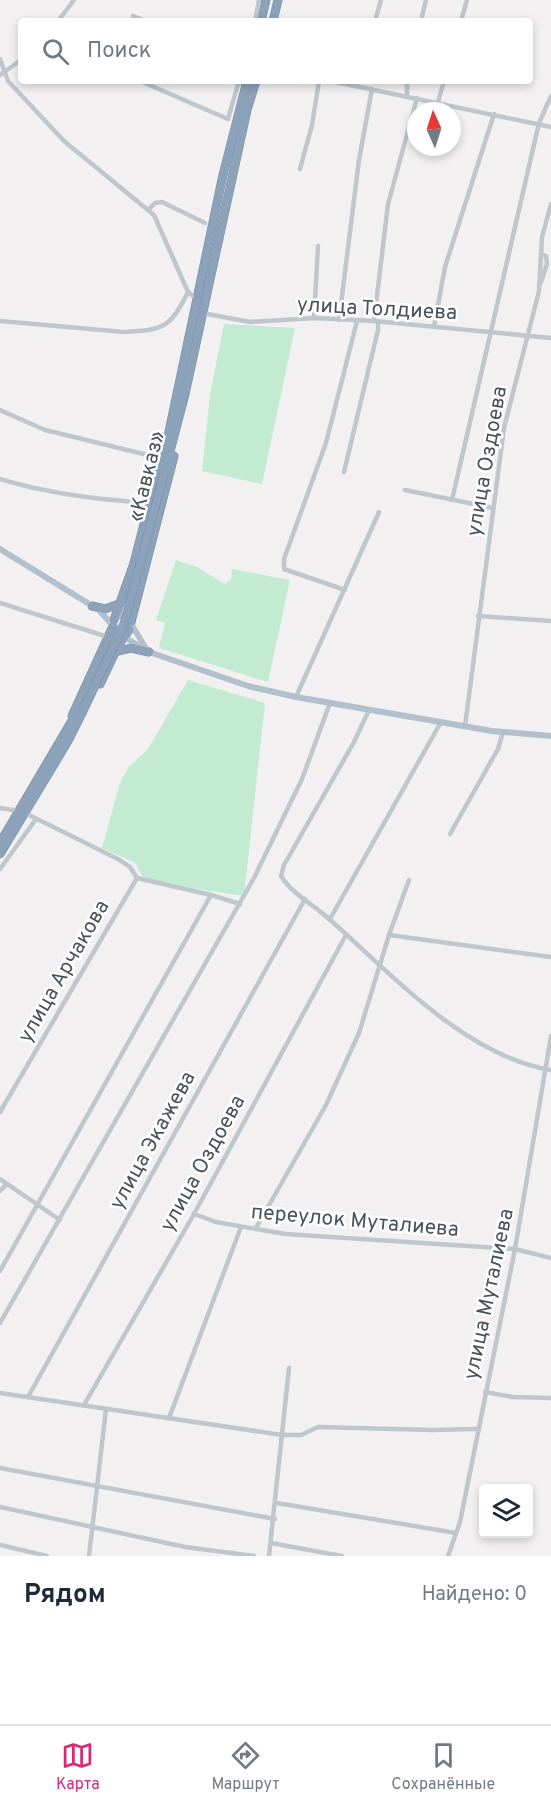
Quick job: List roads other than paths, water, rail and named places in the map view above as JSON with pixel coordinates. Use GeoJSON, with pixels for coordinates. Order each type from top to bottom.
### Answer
{"type":"FeatureCollection","features":[{"type":"Feature","properties":{"kind":"highway"},"geometry":{"type":"LineString","coordinates":[[262,18],[266,0]]}},
{"type":"Feature","properties":{"kind":"highway"},"geometry":{"type":"LineString","coordinates":[[274,18],[278,0]]}},
{"type":"Feature","properties":{"kind":"highway","name":"«Кавказ»"},"geometry":{"type":"LineString","coordinates":[[162,474],[223,175],[246,84]]}},
{"type":"Feature","properties":{"kind":"highway","name":"«Кавказ»"},"geometry":{"type":"LineString","coordinates":[[0,854],[80,712],[118,623],[179,419],[247,110],[255,84]]}},
{"type":"Feature","properties":{"kind":"highway"},"geometry":{"type":"LineString","coordinates":[[120,625],[119,604],[134,563],[160,458],[175,411]]}},
{"type":"Feature","properties":{"kind":"highway"},"geometry":{"type":"LineString","coordinates":[[65,739],[85,714],[115,652],[120,625],[168,488],[179,419]]}},
{"type":"Feature","properties":{"kind":"highway"},"geometry":{"type":"LineString","coordinates":[[92,606],[105,609],[119,604]]}},
{"type":"Feature","properties":{"kind":"highway","name":"«Кавказ»"},"geometry":{"type":"LineString","coordinates":[[65,739],[108,637],[120,625]]}},
{"type":"Feature","properties":{"kind":"highway"},"geometry":{"type":"LineString","coordinates":[[115,652],[131,648],[149,652]]}},
{"type":"Feature","properties":{"kind":"highway","name":"«Кавказ»"},"geometry":{"type":"LineString","coordinates":[[0,843],[22,812]]}},
{"type":"Feature","properties":{"kind":"main road"},"geometry":{"type":"LineString","coordinates":[[0,549],[120,625],[149,652],[248,686],[296,697],[465,726],[551,736]]}},
{"type":"Feature","properties":{"kind":"main road"},"geometry":{"type":"LineString","coordinates":[[92,606],[134,633],[149,652]]}},
{"type":"Feature","properties":{"kind":"street"},"geometry":{"type":"LineString","coordinates":[[60,18],[74,0]]}},
{"type":"Feature","properties":{"kind":"street"},"geometry":{"type":"LineString","coordinates":[[256,18],[259,0]]}},
{"type":"Feature","properties":{"kind":"street"},"geometry":{"type":"LineString","coordinates":[[376,18],[381,0]]}},
{"type":"Feature","properties":{"kind":"street"},"geometry":{"type":"LineString","coordinates":[[422,18],[426,0]]}},
{"type":"Feature","properties":{"kind":"street"},"geometry":{"type":"LineString","coordinates":[[462,18],[467,0]]}},
{"type":"Feature","properties":{"kind":"street"},"geometry":{"type":"LineString","coordinates":[[133,16],[138,18]]}},
{"type":"Feature","properties":{"kind":"street"},"geometry":{"type":"LineString","coordinates":[[0,59],[7,71],[8,81],[64,141],[154,215],[188,292],[198,300]]}},
{"type":"Feature","properties":{"kind":"street"},"geometry":{"type":"LineString","coordinates":[[0,75],[18,62]]}},
{"type":"Feature","properties":{"kind":"street"},"geometry":{"type":"LineString","coordinates":[[147,84],[228,119],[238,84]]}},
{"type":"Feature","properties":{"kind":"street"},"geometry":{"type":"LineString","coordinates":[[300,169],[312,125],[319,84]]}},
{"type":"Feature","properties":{"kind":"street"},"geometry":{"type":"LineString","coordinates":[[346,84],[438,102],[443,84]]}},
{"type":"Feature","properties":{"kind":"street"},"geometry":{"type":"LineString","coordinates":[[407,84],[407,97]]}},
{"type":"Feature","properties":{"kind":"street"},"geometry":{"type":"LineString","coordinates":[[339,320],[359,160],[372,89]]}},
{"type":"Feature","properties":{"kind":"street"},"geometry":{"type":"LineString","coordinates":[[452,500],[539,123],[551,96]]}},
{"type":"Feature","properties":{"kind":"street"},"geometry":{"type":"LineString","coordinates":[[344,472],[378,330],[376,321],[388,204],[417,98]]}},
{"type":"Feature","properties":{"kind":"street"},"geometry":{"type":"LineString","coordinates":[[461,107],[551,127]]}},
{"type":"Feature","properties":{"kind":"street"},"geometry":{"type":"LineString","coordinates":[[434,327],[445,267],[494,114]]}},
{"type":"Feature","properties":{"kind":"street"},"geometry":{"type":"LineString","coordinates":[[148,210],[155,203],[162,202],[205,223]]}},
{"type":"Feature","properties":{"kind":"street","name":"улица Оздоева"},"geometry":{"type":"LineString","coordinates":[[465,726],[504,428],[539,291],[542,237],[551,204]]}},
{"type":"Feature","properties":{"kind":"street"},"geometry":{"type":"LineString","coordinates":[[314,318],[318,246]]}},
{"type":"Feature","properties":{"kind":"street"},"geometry":{"type":"LineString","coordinates":[[539,291],[549,262],[546,256],[541,254]]}},
{"type":"Feature","properties":{"kind":"street"},"geometry":{"type":"LineString","coordinates":[[0,321],[124,332],[145,331],[163,327],[177,314],[188,292]]}},
{"type":"Feature","properties":{"kind":"street","name":"улица Толдиева"},"geometry":{"type":"LineString","coordinates":[[201,314],[250,322],[314,318],[376,321],[551,338]]}},
{"type":"Feature","properties":{"kind":"street"},"geometry":{"type":"LineString","coordinates":[[345,590],[284,569],[284,559],[326,444],[357,321]]}},
{"type":"Feature","properties":{"kind":"street"},"geometry":{"type":"LineString","coordinates":[[0,410],[45,430],[160,458]]}},
{"type":"Feature","properties":{"kind":"street"},"geometry":{"type":"LineString","coordinates":[[0,479],[52,492],[149,503]]}},
{"type":"Feature","properties":{"kind":"street"},"geometry":{"type":"LineString","coordinates":[[405,490],[493,508]]}},
{"type":"Feature","properties":{"kind":"street"},"geometry":{"type":"LineString","coordinates":[[296,697],[379,512]]}},
{"type":"Feature","properties":{"kind":"street"},"geometry":{"type":"LineString","coordinates":[[0,603],[108,637]]}},
{"type":"Feature","properties":{"kind":"street"},"geometry":{"type":"LineString","coordinates":[[478,616],[551,621]]}},
{"type":"Feature","properties":{"kind":"street"},"geometry":{"type":"LineString","coordinates":[[0,1323],[240,904],[281,825],[330,703]]}},
{"type":"Feature","properties":{"kind":"street"},"geometry":{"type":"LineString","coordinates":[[369,710],[354,742],[284,865],[281,876],[432,1010],[485,1047],[522,1063],[549,1070]]}},
{"type":"Feature","properties":{"kind":"street"},"geometry":{"type":"LineString","coordinates":[[330,919],[441,722]]}},
{"type":"Feature","properties":{"kind":"street"},"geometry":{"type":"LineString","coordinates":[[450,834],[498,749],[503,732]]}},
{"type":"Feature","properties":{"kind":"street"},"geometry":{"type":"LineString","coordinates":[[0,808],[22,812],[118,859],[130,867],[137,878],[212,895],[240,904]]}},
{"type":"Feature","properties":{"kind":"street"},"geometry":{"type":"LineString","coordinates":[[0,869],[36,819]]}},
{"type":"Feature","properties":{"kind":"street","name":"улица Арчакова"},"geometry":{"type":"LineString","coordinates":[[0,1112],[137,878]]}},
{"type":"Feature","properties":{"kind":"street"},"geometry":{"type":"LineString","coordinates":[[256,1228],[326,1105],[359,1033],[389,935],[409,880]]}},
{"type":"Feature","properties":{"kind":"street"},"geometry":{"type":"LineString","coordinates":[[0,1271],[212,895]]}},
{"type":"Feature","properties":{"kind":"street","name":"улица Экажева"},"geometry":{"type":"LineString","coordinates":[[28,1397],[305,899]]}},
{"type":"Feature","properties":{"kind":"street"},"geometry":{"type":"LineString","coordinates":[[389,935],[551,957]]}},
{"type":"Feature","properties":{"kind":"street","name":"улица Оздоева"},"geometry":{"type":"LineString","coordinates":[[84,1405],[194,1214],[346,936]]}},
{"type":"Feature","properties":{"kind":"street","name":"улица Муталиева"},"geometry":{"type":"LineString","coordinates":[[448,1556],[456,1533],[515,1249],[549,1070],[551,1036]]}},
{"type":"Feature","properties":{"kind":"street"},"geometry":{"type":"LineString","coordinates":[[0,1179],[60,1220]]}},
{"type":"Feature","properties":{"kind":"street"},"geometry":{"type":"LineString","coordinates":[[0,1191],[7,1184]]}},
{"type":"Feature","properties":{"kind":"street","name":"переулок Муталиева"},"geometry":{"type":"LineString","coordinates":[[194,1214],[241,1227],[285,1234],[515,1249],[551,1258]]}},
{"type":"Feature","properties":{"kind":"street"},"geometry":{"type":"LineString","coordinates":[[169,1418],[241,1227]]}},
{"type":"Feature","properties":{"kind":"street"},"geometry":{"type":"LineString","coordinates":[[269,1556],[277,1503],[289,1368]]}},
{"type":"Feature","properties":{"kind":"street"},"geometry":{"type":"LineString","coordinates":[[485,1392],[513,1397],[551,1398]]}},
{"type":"Feature","properties":{"kind":"street"},"geometry":{"type":"LineString","coordinates":[[0,1393],[282,1435],[301,1435],[318,1427],[477,1429]]}},
{"type":"Feature","properties":{"kind":"street"},"geometry":{"type":"LineString","coordinates":[[89,1556],[106,1409]]}},
{"type":"Feature","properties":{"kind":"street"},"geometry":{"type":"LineString","coordinates":[[0,1468],[274,1519]]}},
{"type":"Feature","properties":{"kind":"street"},"geometry":{"type":"LineString","coordinates":[[277,1503],[456,1533]]}},
{"type":"Feature","properties":{"kind":"street"},"geometry":{"type":"LineString","coordinates":[[0,1506],[185,1547],[254,1556]]}},
{"type":"Feature","properties":{"kind":"street"},"geometry":{"type":"LineString","coordinates":[[271,1543],[342,1556]]}},
{"type":"Feature","properties":{"kind":"street"},"geometry":{"type":"LineString","coordinates":[[0,1545],[47,1556]]}}]}
